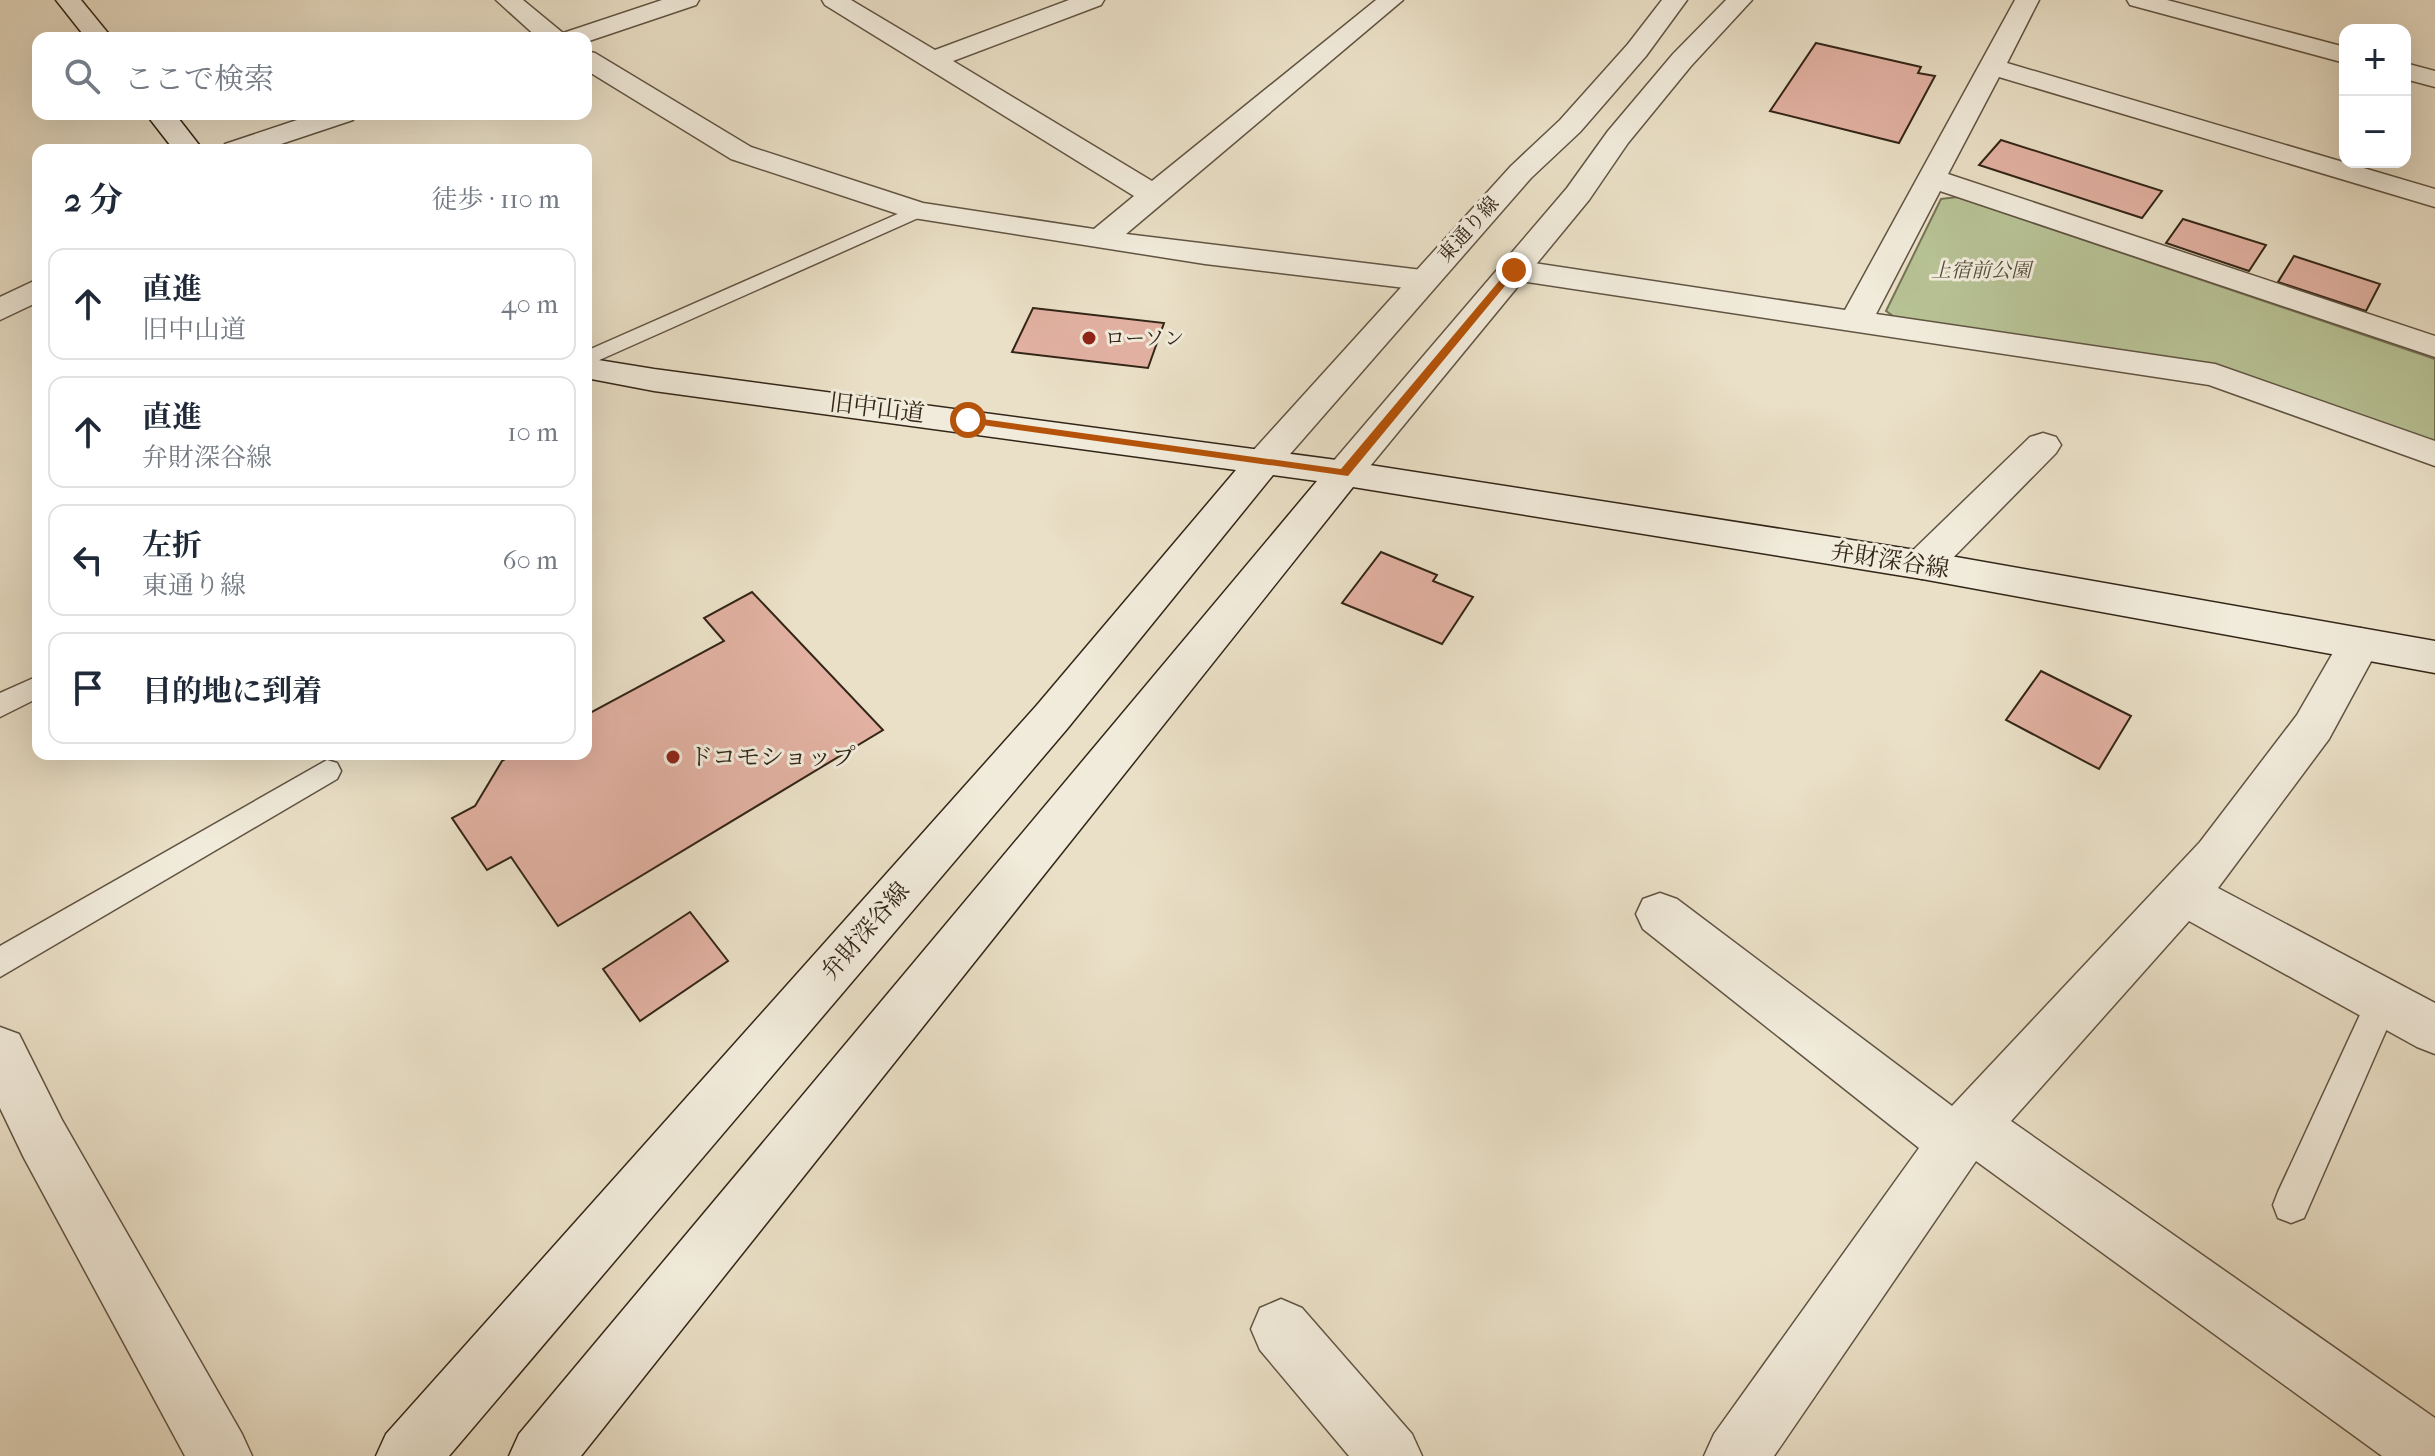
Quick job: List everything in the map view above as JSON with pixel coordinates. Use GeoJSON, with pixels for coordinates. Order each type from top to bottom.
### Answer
{"type":"FeatureCollection","features":[{"type":"Feature","properties":{"kind":"street"},"geometry":{"type":"LineString","coordinates":[[68,0],[94,32]]}},
{"type":"Feature","properties":{"kind":"street"},"geometry":{"type":"LineString","coordinates":[[508,0],[547,32]]}},
{"type":"Feature","properties":{"kind":"street"},"geometry":{"type":"LineString","coordinates":[[590,32],[687,0]]}},
{"type":"Feature","properties":{"kind":"street"},"geometry":{"type":"LineString","coordinates":[[834,0],[1154,195]]}},
{"type":"Feature","properties":{"kind":"street"},"geometry":{"type":"LineString","coordinates":[[933,60],[1092,0]]}},
{"type":"Feature","properties":{"kind":"street"},"geometry":{"type":"LineString","coordinates":[[1099,240],[1391,0]]}},
{"type":"Feature","properties":{"kind":"street","name":"東通り線"},"geometry":{"type":"LineString","coordinates":[[1264,461],[1422,280],[1521,172],[1570,126],[1637,50],[1675,0]]}},
{"type":"Feature","properties":{"kind":"street"},"geometry":{"type":"LineString","coordinates":[[541,1456],[1344,473],[1578,194],[1618,137],[1682,60],[1740,0]]}},
{"type":"Feature","properties":{"kind":"street"},"geometry":{"type":"LineString","coordinates":[[1856,320],[2027,0]]}},
{"type":"Feature","properties":{"kind":"street"},"geometry":{"type":"LineString","coordinates":[[2139,0],[2339,53]]}},
{"type":"Feature","properties":{"kind":"street"},"geometry":{"type":"LineString","coordinates":[[592,63],[741,153],[918,211],[1099,240],[1422,280]]}},
{"type":"Feature","properties":{"kind":"street"},"geometry":{"type":"LineString","coordinates":[[1990,66],[2435,198]]}},
{"type":"Feature","properties":{"kind":"street"},"geometry":{"type":"LineString","coordinates":[[2411,73],[2435,79]]}},
{"type":"Feature","properties":{"kind":"street"},"geometry":{"type":"LineString","coordinates":[[165,120],[184,144]]}},
{"type":"Feature","properties":{"kind":"street"},"geometry":{"type":"LineString","coordinates":[[253,144],[325,120]]}},
{"type":"Feature","properties":{"kind":"street"},"geometry":{"type":"LineString","coordinates":[[1930,178],[2435,347]]}},
{"type":"Feature","properties":{"kind":"street"},"geometry":{"type":"LineString","coordinates":[[1514,270],[2215,375],[2435,454]]}},
{"type":"Feature","properties":{"kind":"street"},"geometry":{"type":"LineString","coordinates":[[0,310],[32,292]]}},
{"type":"Feature","properties":{"kind":"street","name":"旧中山道"},"geometry":{"type":"LineString","coordinates":[[592,369],[654,380],[1264,461]]}},
{"type":"Feature","properties":{"kind":"street"},"geometry":{"type":"LineString","coordinates":[[1922,565],[2043,445]]}},
{"type":"Feature","properties":{"kind":"street","name":"弁財深谷線"},"geometry":{"type":"LineString","coordinates":[[408,1456],[1052,717],[1264,461],[1922,565],[2435,657]]}},
{"type":"Feature","properties":{"kind":"street"},"geometry":{"type":"LineString","coordinates":[[1736,1456],[1964,1134],[2217,856],[2313,727],[2360,643]]}},
{"type":"Feature","properties":{"kind":"street"},"geometry":{"type":"LineString","coordinates":[[2183,893],[2435,1030]]}},
{"type":"Feature","properties":{"kind":"street"},"geometry":{"type":"LineString","coordinates":[[1660,914],[1964,1134],[2435,1456]]}},
{"type":"Feature","properties":{"kind":"street"},"geometry":{"type":"LineString","coordinates":[[0,1051],[43,1139],[220,1456]]}},
{"type":"Feature","properties":{"kind":"street"},"geometry":{"type":"LineString","coordinates":[[1281,1329],[1390,1456]]}},
{"type":"Feature","properties":{"kind":"lane"},"geometry":{"type":"LineString","coordinates":[[592,356],[918,211]]}},
{"type":"Feature","properties":{"kind":"lane"},"geometry":{"type":"LineString","coordinates":[[0,706],[32,689]]}},
{"type":"Feature","properties":{"kind":"lane"},"geometry":{"type":"LineString","coordinates":[[0,963],[327,771]]}},
{"type":"Feature","properties":{"kind":"lane"},"geometry":{"type":"LineString","coordinates":[[2291,1205],[2383,1001]]}},
{"type":"Feature","properties":{"kind":"green space","name":"上宿前公園"},"geometry":{"type":"Polygon","coordinates":[[[1957,197],[2435,359],[2435,445],[2219,367],[1900,321],[1886,311],[1941,199],[1957,197]]]}},
{"type":"Feature","properties":{"kind":"building"},"geometry":{"type":"Polygon","coordinates":[[[1816,43],[1921,67],[1918,73],[1935,76],[1899,143],[1770,111],[1816,43]]]}},
{"type":"Feature","properties":{"kind":"building"},"geometry":{"type":"Polygon","coordinates":[[[2001,140],[2162,191],[2142,218],[1979,165],[2001,140]]]}},
{"type":"Feature","properties":{"kind":"building"},"geometry":{"type":"Polygon","coordinates":[[[2183,219],[2266,245],[2249,271],[2166,243],[2183,219]]]}},
{"type":"Feature","properties":{"kind":"building"},"geometry":{"type":"Polygon","coordinates":[[[2294,256],[2380,284],[2366,311],[2278,282],[2294,256]]]}},
{"type":"Feature","properties":{"kind":"building","name":"ローソン"},"geometry":{"type":"Polygon","coordinates":[[[1033,308],[1164,323],[1148,368],[1012,352],[1033,308]]]}},
{"type":"Feature","properties":{"kind":"building"},"geometry":{"type":"Polygon","coordinates":[[[1381,552],[1437,575],[1433,581],[1473,597],[1442,644],[1342,603],[1381,552]]]}},
{"type":"Feature","properties":{"kind":"building","name":"ドコモショップ"},"geometry":{"type":"Polygon","coordinates":[[[752,592],[883,730],[558,926],[511,857],[487,870],[452,818],[475,806],[504,760],[592,760],[592,712],[724,641],[704,618],[752,592]]]}},
{"type":"Feature","properties":{"kind":"building"},"geometry":{"type":"Polygon","coordinates":[[[2041,671],[2131,716],[2099,769],[2006,720],[2041,671]]]}},
{"type":"Feature","properties":{"kind":"building"},"geometry":{"type":"Polygon","coordinates":[[[690,912],[728,961],[640,1021],[603,969],[690,912]]]}},
{"type":"Feature","properties":{"kind":"place","name":"ローソン"},"geometry":{"type":"Point","coordinates":[1089,338]}},
{"type":"Feature","properties":{"kind":"place","name":"ドコモショップ"},"geometry":{"type":"Point","coordinates":[673,757]}},
{"type":"Feature","properties":{"kind":"route"},"geometry":{"type":"LineString","coordinates":[[968,420],[1344,473],[1514,270]]}}]}
